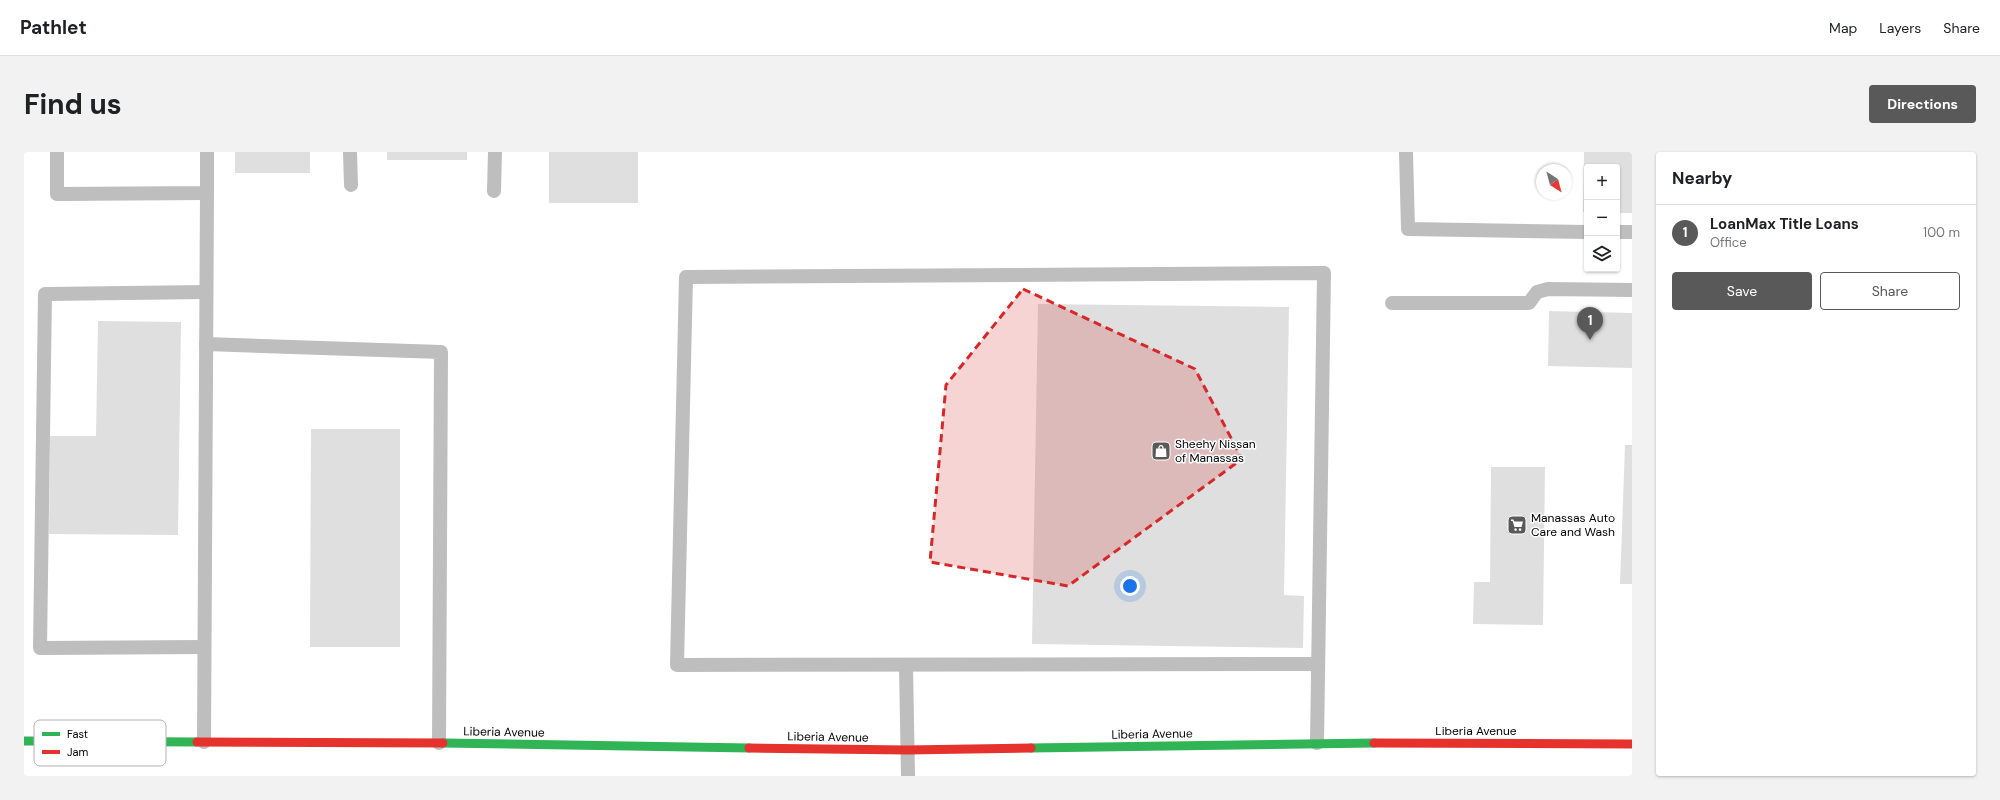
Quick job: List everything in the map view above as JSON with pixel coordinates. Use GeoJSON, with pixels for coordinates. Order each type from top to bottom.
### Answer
{"type":"FeatureCollection","features":[{"type":"Feature","properties":{"kind":"highway","name":"Liberia Avenue"},"geometry":{"type":"LineString","coordinates":[[24,741],[34,741]]}},
{"type":"Feature","properties":{"kind":"highway","name":"Liberia Avenue"},"geometry":{"type":"LineString","coordinates":[[166,742],[439,743],[907,750],[1317,743],[1632,744]]}},
{"type":"Feature","properties":{"kind":"lane"},"geometry":{"type":"LineString","coordinates":[[57,152],[57,194],[207,193]]}},
{"type":"Feature","properties":{"kind":"lane"},"geometry":{"type":"LineString","coordinates":[[204,742],[207,152]]}},
{"type":"Feature","properties":{"kind":"lane"},"geometry":{"type":"LineString","coordinates":[[350,152],[351,185]]}},
{"type":"Feature","properties":{"kind":"lane"},"geometry":{"type":"LineString","coordinates":[[494,191],[495,152]]}},
{"type":"Feature","properties":{"kind":"lane"},"geometry":{"type":"LineString","coordinates":[[1406,152],[1408,229],[1584,232]]}},
{"type":"Feature","properties":{"kind":"lane"},"geometry":{"type":"LineString","coordinates":[[1620,232],[1632,232]]}},
{"type":"Feature","properties":{"kind":"lane"},"geometry":{"type":"LineString","coordinates":[[1317,743],[1324,273],[686,277],[677,665],[906,666],[1318,664]]}},
{"type":"Feature","properties":{"kind":"lane"},"geometry":{"type":"LineString","coordinates":[[1392,303],[1530,303],[1537,292],[1548,289],[1632,290]]}},
{"type":"Feature","properties":{"kind":"lane"},"geometry":{"type":"LineString","coordinates":[[204,647],[40,648],[45,294],[206,292]]}},
{"type":"Feature","properties":{"kind":"lane"},"geometry":{"type":"LineString","coordinates":[[206,344],[441,352],[439,743]]}},
{"type":"Feature","properties":{"kind":"lane"},"geometry":{"type":"LineString","coordinates":[[906,666],[908,776]]}},
{"type":"Feature","properties":{"kind":"highlighted area"},"geometry":{"type":"Polygon","coordinates":[[[1023,289],[1195,369],[1242,459],[1068,586],[930,562],[946,385],[1023,289]]]}},
{"type":"Feature","properties":{"kind":"building"},"geometry":{"type":"Polygon","coordinates":[[[235,152],[310,152],[310,173],[235,173],[235,152]]]}},
{"type":"Feature","properties":{"kind":"building"},"geometry":{"type":"Polygon","coordinates":[[[387,152],[467,152],[467,160],[387,160],[387,152]]]}},
{"type":"Feature","properties":{"kind":"building"},"geometry":{"type":"Polygon","coordinates":[[[549,152],[638,152],[638,203],[549,203],[549,152]]]}},
{"type":"Feature","properties":{"kind":"building"},"geometry":{"type":"Polygon","coordinates":[[[1584,152],[1632,152],[1632,213],[1620,213],[1620,164],[1584,164],[1583,212],[1584,152]]]}},
{"type":"Feature","properties":{"kind":"building","name":"Sheehy Nissan of Manassas"},"geometry":{"type":"Polygon","coordinates":[[[1038,304],[1289,307],[1284,595],[1304,596],[1303,648],[1032,644],[1038,304]]]}},
{"type":"Feature","properties":{"kind":"building"},"geometry":{"type":"Polygon","coordinates":[[[1549,311],[1632,313],[1632,368],[1548,366],[1549,311]]]}},
{"type":"Feature","properties":{"kind":"building"},"geometry":{"type":"Polygon","coordinates":[[[98,321],[181,322],[178,535],[49,534],[50,436],[96,436],[98,321]]]}},
{"type":"Feature","properties":{"kind":"building"},"geometry":{"type":"Polygon","coordinates":[[[311,429],[400,429],[400,647],[310,647],[311,429]]]}},
{"type":"Feature","properties":{"kind":"building"},"geometry":{"type":"Polygon","coordinates":[[[1625,445],[1632,445],[1632,584],[1620,584],[1625,445]]]}},
{"type":"Feature","properties":{"kind":"building","name":"Manassas Auto Care and Wash"},"geometry":{"type":"Polygon","coordinates":[[[1491,467],[1545,467],[1543,625],[1473,624],[1474,582],[1490,582],[1491,467]]]}},
{"type":"Feature","properties":{"kind":"traffic: fast"},"geometry":{"type":"LineString","coordinates":[[24,741],[34,741]]}},
{"type":"Feature","properties":{"kind":"traffic: fast"},"geometry":{"type":"LineString","coordinates":[[166,742],[197,742]]}},
{"type":"Feature","properties":{"kind":"traffic: fast"},"geometry":{"type":"LineString","coordinates":[[443,743],[749,748]]}},
{"type":"Feature","properties":{"kind":"traffic: fast"},"geometry":{"type":"LineString","coordinates":[[1031,748],[1374,743]]}},
{"type":"Feature","properties":{"kind":"traffic: jam"},"geometry":{"type":"LineString","coordinates":[[197,742],[443,743]]}},
{"type":"Feature","properties":{"kind":"traffic: jam"},"geometry":{"type":"LineString","coordinates":[[1374,743],[1632,744]]}},
{"type":"Feature","properties":{"kind":"traffic: jam"},"geometry":{"type":"LineString","coordinates":[[749,748],[907,750],[1031,748]]}},
{"type":"Feature","properties":{"kind":"place","name":"LoanMax Title Loans"},"geometry":{"type":"Point","coordinates":[1590,340]}},
{"type":"Feature","properties":{"kind":"place","name":"Sheehy Nissan of Manassas"},"geometry":{"type":"Point","coordinates":[1161,451]}},
{"type":"Feature","properties":{"kind":"place","name":"Manassas Auto Care and Wash"},"geometry":{"type":"Point","coordinates":[1517,525]}}]}
